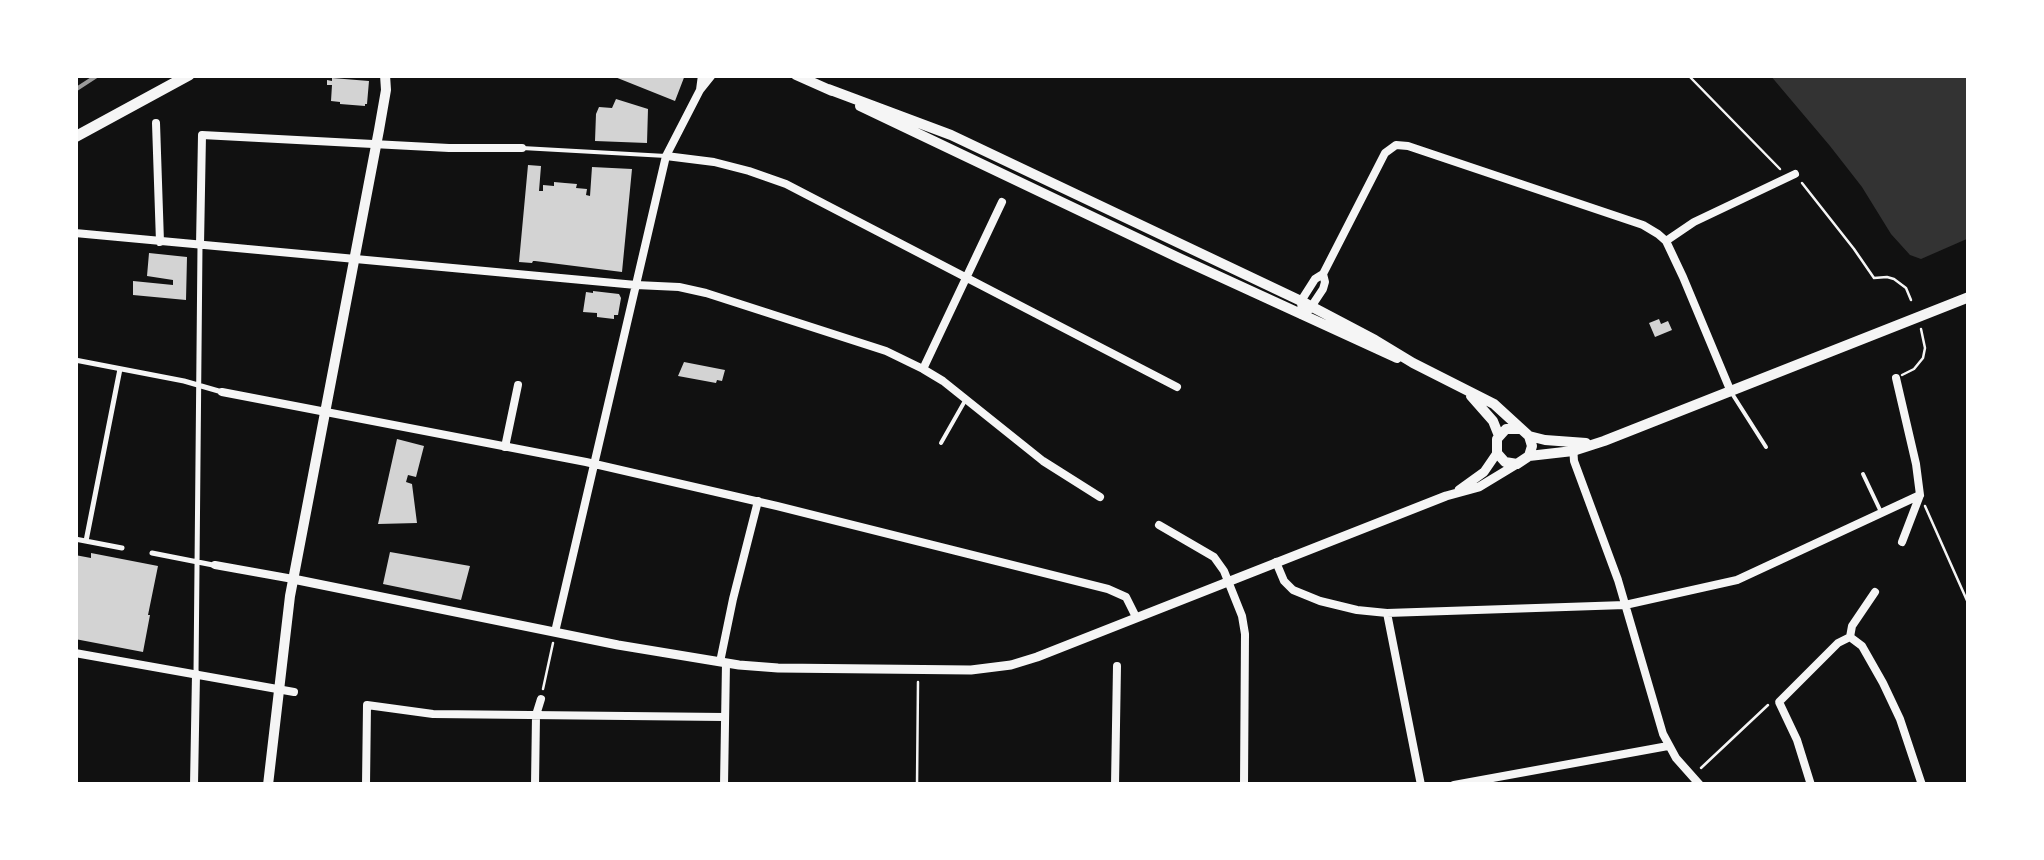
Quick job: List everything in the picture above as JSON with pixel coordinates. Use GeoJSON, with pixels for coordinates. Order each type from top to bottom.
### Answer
{"type":"FeatureCollection","features":[{"type":"Feature","properties":{"kind":"main road"},"geometry":{"type":"LineString","coordinates":[[75,137],[188,75]]}},
{"type":"Feature","properties":{"kind":"main road"},"geometry":{"type":"LineString","coordinates":[[268,785],[292,580],[386,90],[385,75]]}},
{"type":"Feature","properties":{"kind":"main road"},"geometry":{"type":"LineString","coordinates":[[386,90],[393,75]]}},
{"type":"Feature","properties":{"kind":"main road"},"geometry":{"type":"LineString","coordinates":[[796,75],[951,135],[1307,304],[1494,404],[1525,433],[1532,446],[1529,456]]}},
{"type":"Feature","properties":{"kind":"main road"},"geometry":{"type":"LineString","coordinates":[[828,89],[894,124],[1386,355],[1412,363]]}},
{"type":"Feature","properties":{"kind":"main road"},"geometry":{"type":"LineString","coordinates":[[1573,447],[1511,428],[1499,436],[1496,444],[1497,453],[1505,462],[1517,464],[1529,456],[1597,444],[1969,297]]}},
{"type":"Feature","properties":{"kind":"main road"},"geometry":{"type":"LineString","coordinates":[[1464,389],[1482,406],[1499,436]]}},
{"type":"Feature","properties":{"kind":"street"},"geometry":{"type":"LineString","coordinates":[[700,90],[702,75]]}},
{"type":"Feature","properties":{"kind":"street"},"geometry":{"type":"LineString","coordinates":[[555,632],[590,463],[666,156],[700,90],[712,75]]}},
{"type":"Feature","properties":{"kind":"street"},"geometry":{"type":"LineString","coordinates":[[156,122],[160,242]]}},
{"type":"Feature","properties":{"kind":"street"},"geometry":{"type":"LineString","coordinates":[[194,785],[202,135],[522,148]]}},
{"type":"Feature","properties":{"kind":"street"},"geometry":{"type":"LineString","coordinates":[[1302,315],[1325,282],[1323,274],[1381,160],[1396,145],[1425,151],[1643,225],[1666,242],[1731,392]]}},
{"type":"Feature","properties":{"kind":"street"},"geometry":{"type":"LineString","coordinates":[[666,156],[714,162],[786,184],[1177,387]]}},
{"type":"Feature","properties":{"kind":"street"},"geometry":{"type":"LineString","coordinates":[[1666,242],[1694,222],[1791,176]]}},
{"type":"Feature","properties":{"kind":"street"},"geometry":{"type":"LineString","coordinates":[[924,370],[1002,202]]}},
{"type":"Feature","properties":{"kind":"street"},"geometry":{"type":"LineString","coordinates":[[75,232],[678,287],[720,297],[886,351],[924,370],[1043,461],[1100,497]]}},
{"type":"Feature","properties":{"kind":"street"},"geometry":{"type":"LineString","coordinates":[[75,360],[323,413],[590,463],[758,501],[1108,589],[1126,598],[1136,617]]}},
{"type":"Feature","properties":{"kind":"street"},"geometry":{"type":"LineString","coordinates":[[86,541],[120,369]]}},
{"type":"Feature","properties":{"kind":"street"},"geometry":{"type":"LineString","coordinates":[[1896,378],[1920,496],[1902,542]]}},
{"type":"Feature","properties":{"kind":"street"},"geometry":{"type":"LineString","coordinates":[[506,447],[518,386]]}},
{"type":"Feature","properties":{"kind":"street"},"geometry":{"type":"LineString","coordinates":[[1573,447],[1578,474],[1625,605],[1668,746],[1696,782]]}},
{"type":"Feature","properties":{"kind":"street"},"geometry":{"type":"LineString","coordinates":[[1452,494],[1484,472],[1497,453]]}},
{"type":"Feature","properties":{"kind":"street"},"geometry":{"type":"LineString","coordinates":[[152,553],[723,663],[778,668],[970,670],[1037,657],[1136,617],[1230,586],[1276,562],[1479,487],[1517,464]]}},
{"type":"Feature","properties":{"kind":"street"},"geometry":{"type":"LineString","coordinates":[[1276,562],[1284,581],[1302,594],[1357,610],[1625,605],[1737,580],[1920,496]]}},
{"type":"Feature","properties":{"kind":"street"},"geometry":{"type":"LineString","coordinates":[[724,785],[723,663],[733,599],[758,501]]}},
{"type":"Feature","properties":{"kind":"street"},"geometry":{"type":"LineString","coordinates":[[1159,525],[1214,556],[1242,616],[1244,785]]}},
{"type":"Feature","properties":{"kind":"street"},"geometry":{"type":"LineString","coordinates":[[75,539],[122,548]]}},
{"type":"Feature","properties":{"kind":"street"},"geometry":{"type":"LineString","coordinates":[[1850,637],[1852,626],[1875,592]]}},
{"type":"Feature","properties":{"kind":"street"},"geometry":{"type":"LineString","coordinates":[[1387,612],[1421,785]]}},
{"type":"Feature","properties":{"kind":"street"},"geometry":{"type":"LineString","coordinates":[[1811,785],[1797,740],[1778,702],[1838,643],[1850,637]]}},
{"type":"Feature","properties":{"kind":"street"},"geometry":{"type":"LineString","coordinates":[[1850,637],[1862,646],[1883,683],[1900,719],[1922,785]]}},
{"type":"Feature","properties":{"kind":"street"},"geometry":{"type":"LineString","coordinates":[[75,653],[294,692]]}},
{"type":"Feature","properties":{"kind":"street"},"geometry":{"type":"LineString","coordinates":[[1115,785],[1116,666]]}},
{"type":"Feature","properties":{"kind":"street"},"geometry":{"type":"LineString","coordinates":[[535,785],[536,715],[541,699]]}},
{"type":"Feature","properties":{"kind":"street"},"geometry":{"type":"LineString","coordinates":[[366,785],[368,706],[419,713],[724,716]]}},
{"type":"Feature","properties":{"kind":"street"},"geometry":{"type":"LineString","coordinates":[[1454,785],[1668,746]]}},
{"type":"Feature","properties":{"kind":"lane"},"geometry":{"type":"LineString","coordinates":[[522,148],[666,156]]}},
{"type":"Feature","properties":{"kind":"lane"},"geometry":{"type":"LineString","coordinates":[[1731,392],[1766,447]]}},
{"type":"Feature","properties":{"kind":"lane"},"geometry":{"type":"LineString","coordinates":[[941,443],[966,399]]}},
{"type":"Feature","properties":{"kind":"lane"},"geometry":{"type":"LineString","coordinates":[[1863,474],[1881,512]]}},
{"type":"Feature","properties":{"kind":"path"},"geometry":{"type":"LineString","coordinates":[[1688,75],[1791,176],[1874,278],[1894,279],[1906,288],[1912,300]]}},
{"type":"Feature","properties":{"kind":"path"},"geometry":{"type":"LineString","coordinates":[[1896,378],[1914,369],[1923,358],[1920,326]]}},
{"type":"Feature","properties":{"kind":"path"},"geometry":{"type":"LineString","coordinates":[[1920,496],[1969,605]]}},
{"type":"Feature","properties":{"kind":"path"},"geometry":{"type":"LineString","coordinates":[[541,699],[551,650]]}},
{"type":"Feature","properties":{"kind":"path"},"geometry":{"type":"LineString","coordinates":[[917,785],[918,679]]}},
{"type":"Feature","properties":{"kind":"path"},"geometry":{"type":"LineString","coordinates":[[1696,782],[1769,704],[1778,702]]}},
{"type":"Feature","properties":{"kind":"shaded area"},"geometry":{"type":"Polygon","coordinates":[[[1770,75],[1969,75],[1969,238],[1921,259],[1910,255],[1891,234],[1862,187],[1770,75]]]}},
{"type":"Feature","properties":{"kind":"building"},"geometry":{"type":"Polygon","coordinates":[[[610,75],[685,75],[675,101],[610,75]]]}},
{"type":"Feature","properties":{"kind":"building"},"geometry":{"type":"Polygon","coordinates":[[[327,80],[369,81],[367,104],[331,101],[332,85],[327,85],[327,80]]]}},
{"type":"Feature","properties":{"kind":"building"},"geometry":{"type":"Polygon","coordinates":[[[616,99],[648,109],[647,143],[595,141],[599,107],[612,108],[616,99]]]}},
{"type":"Feature","properties":{"kind":"building"},"geometry":{"type":"Polygon","coordinates":[[[528,165],[541,166],[539,191],[543,191],[543,185],[554,186],[554,182],[577,184],[576,188],[587,189],[586,195],[590,196],[592,167],[632,169],[622,272],[519,262],[528,165]]]}},
{"type":"Feature","properties":{"kind":"building"},"geometry":{"type":"Polygon","coordinates":[[[149,253],[187,257],[186,300],[133,295],[133,281],[173,285],[173,280],[147,276],[149,253]]]}},
{"type":"Feature","properties":{"kind":"building"},"geometry":{"type":"Polygon","coordinates":[[[586,292],[619,294],[618,315],[614,319],[583,312],[586,292]]]}},
{"type":"Feature","properties":{"kind":"building"},"geometry":{"type":"Polygon","coordinates":[[[1659,319],[1661,324],[1668,321],[1672,330],[1655,337],[1649,323],[1659,319]]]}},
{"type":"Feature","properties":{"kind":"building"},"geometry":{"type":"Polygon","coordinates":[[[684,362],[725,370],[722,381],[678,376],[684,362]]]}},
{"type":"Feature","properties":{"kind":"building"},"geometry":{"type":"Polygon","coordinates":[[[397,439],[424,446],[416,477],[408,475],[406,482],[412,484],[417,523],[378,524],[397,439]]]}},
{"type":"Feature","properties":{"kind":"building"},"geometry":{"type":"Polygon","coordinates":[[[390,552],[470,566],[461,600],[383,584],[390,552]]]}},
{"type":"Feature","properties":{"kind":"building"},"geometry":{"type":"Polygon","coordinates":[[[91,553],[158,566],[143,652],[75,639],[75,555],[91,558],[91,553]]]}},
{"type":"Feature","properties":{"kind":"railway"},"geometry":{"type":"LineString","coordinates":[[75,90],[98,75]]}}]}
